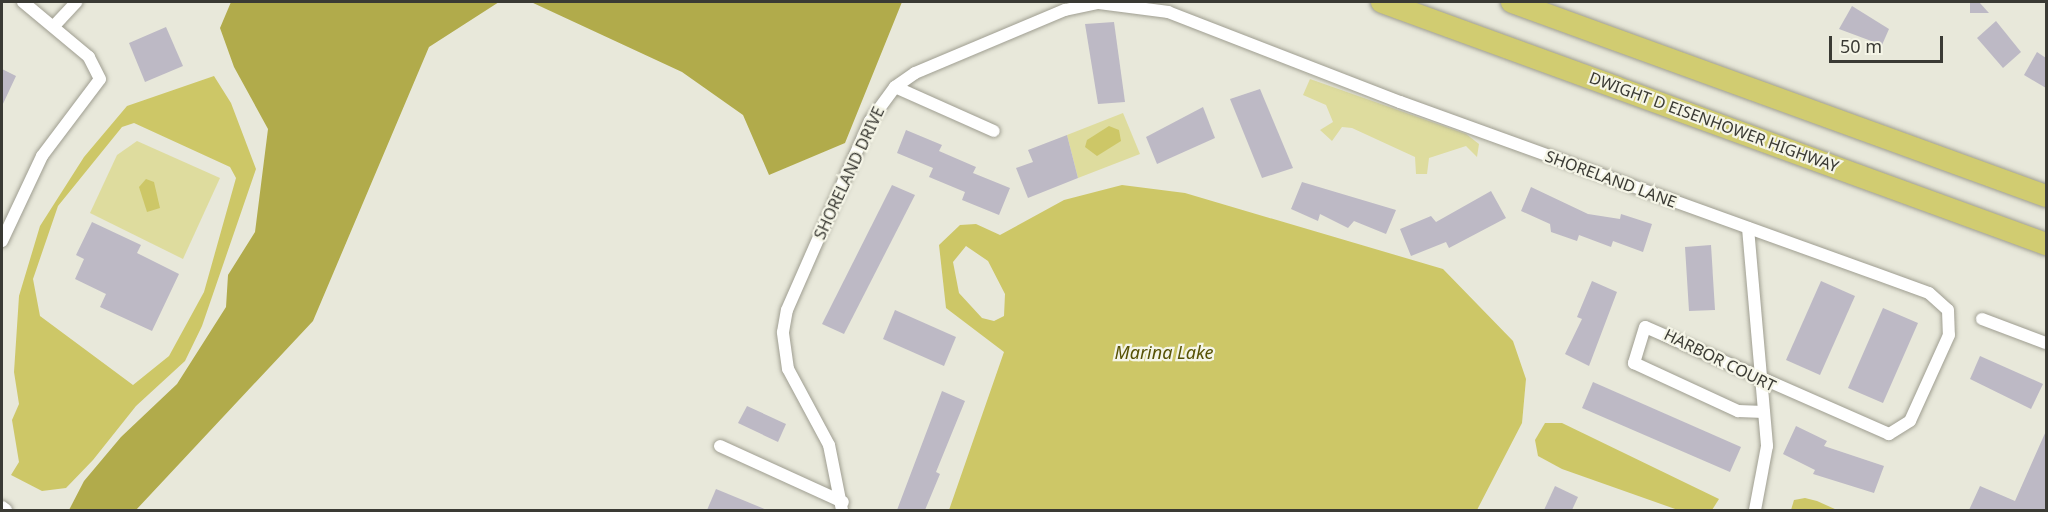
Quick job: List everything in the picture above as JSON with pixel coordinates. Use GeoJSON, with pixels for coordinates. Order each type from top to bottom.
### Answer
{"type":"FeatureCollection","features":[{"type":"Feature","properties":{"kind":"highway","name":"DWIGHT D EISENHOWER HIGHWAY"},"geometry":{"type":"LineString","coordinates":[[1382,2],[2046,244]]}},
{"type":"Feature","properties":{"kind":"highway"},"geometry":{"type":"LineString","coordinates":[[1512,2],[2046,196]]}},
{"type":"Feature","properties":{"kind":"street"},"geometry":{"type":"LineString","coordinates":[[2,241],[42,156],[101,77],[89,57],[23,2]]}},
{"type":"Feature","properties":{"kind":"street"},"geometry":{"type":"LineString","coordinates":[[54,26],[76,2]]}},
{"type":"Feature","properties":{"kind":"street","name":"SHORELAND DRIVE"},"geometry":{"type":"LineString","coordinates":[[842,506],[829,446],[789,369],[783,332],[787,310],[870,122],[895,87],[922,69],[1065,10],[1099,3],[1143,4]]}},
{"type":"Feature","properties":{"kind":"street","name":"SHORELAND LANE"},"geometry":{"type":"LineString","coordinates":[[1143,4],[1929,293],[1948,310],[1949,334],[1910,421],[1897,432]]}},
{"type":"Feature","properties":{"kind":"street"},"geometry":{"type":"LineString","coordinates":[[895,87],[994,131]]}},
{"type":"Feature","properties":{"kind":"street"},"geometry":{"type":"LineString","coordinates":[[1748,228],[1762,379],[1766,471],[1755,510]]}},
{"type":"Feature","properties":{"kind":"street"},"geometry":{"type":"LineString","coordinates":[[1982,319],[2046,343]]}},
{"type":"Feature","properties":{"kind":"street","name":"HARBOR COURT"},"geometry":{"type":"LineString","coordinates":[[1764,412],[1738,411],[1634,363],[1631,357],[1648,326],[1881,432],[1897,432]]}},
{"type":"Feature","properties":{"kind":"street"},"geometry":{"type":"LineString","coordinates":[[720,446],[842,506]]}},
{"type":"Feature","properties":{"kind":"street"},"geometry":{"type":"LineString","coordinates":[[2,507],[6,510]]}},
{"type":"Feature","properties":{"kind":"shaded area"},"geometry":{"type":"Polygon","coordinates":[[[231,2],[499,2],[429,47],[313,321],[136,510],[69,510],[84,481],[121,437],[177,384],[226,307],[228,275],[255,232],[268,129],[234,67],[220,28],[231,2]]]}},
{"type":"Feature","properties":{"kind":"shaded area"},"geometry":{"type":"Polygon","coordinates":[[[531,2],[902,2],[845,143],[769,175],[743,115],[682,72],[531,2]]]}},
{"type":"Feature","properties":{"kind":"shaded area"},"geometry":{"type":"Polygon","coordinates":[[[1310,79],[1466,134],[1479,144],[1477,157],[1466,146],[1429,158],[1427,174],[1416,174],[1415,157],[1352,128],[1342,127],[1332,141],[1320,130],[1333,122],[1326,105],[1303,95],[1310,79]]]}},
{"type":"Feature","properties":{"kind":"shaded area"},"geometry":{"type":"Polygon","coordinates":[[[1123,113],[1140,154],[1078,178],[1067,135],[1123,113]]]}},
{"type":"Feature","properties":{"kind":"shaded area"},"geometry":{"type":"Polygon","coordinates":[[[137,141],[220,178],[183,259],[90,213],[117,155],[137,141]]]}},
{"type":"Feature","properties":{"kind":"water"},"geometry":{"type":"Polygon","coordinates":[[[214,76],[231,103],[256,169],[202,326],[185,361],[136,406],[93,460],[66,488],[42,491],[11,475],[19,462],[12,420],[19,404],[14,372],[19,296],[40,226],[84,157],[127,106],[214,76]],[[134,123],[122,127],[58,206],[33,279],[40,316],[133,385],[169,356],[204,292],[236,178],[230,167],[134,123]]]}},
{"type":"Feature","properties":{"kind":"water"},"geometry":{"type":"Polygon","coordinates":[[[1109,126],[1119,130],[1121,141],[1097,156],[1085,147],[1087,140],[1109,126]]]}},
{"type":"Feature","properties":{"kind":"water"},"geometry":{"type":"Polygon","coordinates":[[[146,179],[154,182],[160,208],[147,212],[139,187],[146,179]]]}},
{"type":"Feature","properties":{"kind":"water","name":"Marina Lake"},"geometry":{"type":"Polygon","coordinates":[[[1122,185],[1185,193],[1443,269],[1513,341],[1526,379],[1522,423],[1477,510],[949,510],[1004,352],[946,308],[939,245],[960,225],[976,224],[1000,235],[1064,200],[1122,185]],[[966,246],[953,262],[959,293],[982,318],[994,321],[1004,316],[1005,294],[988,261],[966,246]]]}},
{"type":"Feature","properties":{"kind":"water"},"geometry":{"type":"Polygon","coordinates":[[[1545,423],[1562,423],[1719,499],[1712,510],[1678,510],[1562,469],[1538,456],[1535,440],[1545,423]]]}},
{"type":"Feature","properties":{"kind":"water"},"geometry":{"type":"Polygon","coordinates":[[[1805,498],[1837,510],[1791,510],[1794,500],[1805,498]]]}},
{"type":"Feature","properties":{"kind":"building"},"geometry":{"type":"Polygon","coordinates":[[[1970,2],[1979,2],[1989,13],[1970,13],[1970,2]]]}},
{"type":"Feature","properties":{"kind":"building"},"geometry":{"type":"Polygon","coordinates":[[[1852,6],[1889,29],[1882,45],[1839,29],[1852,6]]]}},
{"type":"Feature","properties":{"kind":"building"},"geometry":{"type":"Polygon","coordinates":[[[1996,21],[2021,52],[2003,68],[1977,38],[1996,21]]]}},
{"type":"Feature","properties":{"kind":"building"},"geometry":{"type":"Polygon","coordinates":[[[1114,22],[1125,102],[1098,104],[1085,24],[1114,22]]]}},
{"type":"Feature","properties":{"kind":"building"},"geometry":{"type":"Polygon","coordinates":[[[166,27],[183,66],[145,82],[129,43],[166,27]]]}},
{"type":"Feature","properties":{"kind":"building"},"geometry":{"type":"Polygon","coordinates":[[[2037,52],[2046,58],[2046,88],[2024,75],[2037,52]]]}},
{"type":"Feature","properties":{"kind":"building"},"geometry":{"type":"Polygon","coordinates":[[[2,69],[16,76],[2,106],[2,69]]]}},
{"type":"Feature","properties":{"kind":"building"},"geometry":{"type":"Polygon","coordinates":[[[1260,89],[1293,168],[1262,178],[1230,99],[1260,89]]]}},
{"type":"Feature","properties":{"kind":"building"},"geometry":{"type":"Polygon","coordinates":[[[1203,107],[1215,138],[1157,164],[1146,137],[1203,107]]]}},
{"type":"Feature","properties":{"kind":"building"},"geometry":{"type":"Polygon","coordinates":[[[906,130],[942,145],[939,151],[976,167],[973,173],[1010,188],[999,215],[962,200],[965,192],[929,177],[933,168],[897,153],[906,130]]]}},
{"type":"Feature","properties":{"kind":"building"},"geometry":{"type":"Polygon","coordinates":[[[1067,135],[1078,178],[1028,198],[1016,168],[1033,162],[1028,150],[1067,135]]]}},
{"type":"Feature","properties":{"kind":"building"},"geometry":{"type":"Polygon","coordinates":[[[1302,182],[1396,210],[1386,234],[1354,221],[1348,228],[1320,214],[1318,221],[1291,209],[1302,182]]]}},
{"type":"Feature","properties":{"kind":"building"},"geometry":{"type":"Polygon","coordinates":[[[892,185],[915,195],[844,334],[822,324],[892,185]]]}},
{"type":"Feature","properties":{"kind":"building"},"geometry":{"type":"Polygon","coordinates":[[[1531,187],[1588,214],[1620,219],[1621,214],[1652,224],[1643,252],[1613,241],[1611,247],[1579,235],[1577,241],[1551,232],[1550,224],[1521,211],[1531,187]]]}},
{"type":"Feature","properties":{"kind":"building"},"geometry":{"type":"Polygon","coordinates":[[[1491,191],[1506,218],[1449,248],[1446,242],[1411,256],[1400,229],[1431,216],[1436,222],[1491,191]]]}},
{"type":"Feature","properties":{"kind":"building"},"geometry":{"type":"Polygon","coordinates":[[[92,222],[141,245],[137,253],[179,274],[152,331],[100,307],[106,294],[75,279],[84,259],[76,255],[92,222]]]}},
{"type":"Feature","properties":{"kind":"building"},"geometry":{"type":"Polygon","coordinates":[[[1711,245],[1715,310],[1689,311],[1685,247],[1711,245]]]}},
{"type":"Feature","properties":{"kind":"building"},"geometry":{"type":"Polygon","coordinates":[[[1592,281],[1617,292],[1589,366],[1565,354],[1582,319],[1577,317],[1592,281]]]}},
{"type":"Feature","properties":{"kind":"building"},"geometry":{"type":"Polygon","coordinates":[[[1821,281],[1855,296],[1820,375],[1786,360],[1821,281]]]}},
{"type":"Feature","properties":{"kind":"building"},"geometry":{"type":"Polygon","coordinates":[[[1883,308],[1918,323],[1883,403],[1848,388],[1883,308]]]}},
{"type":"Feature","properties":{"kind":"building"},"geometry":{"type":"Polygon","coordinates":[[[895,310],[956,337],[944,366],[883,339],[895,310]]]}},
{"type":"Feature","properties":{"kind":"building"},"geometry":{"type":"Polygon","coordinates":[[[1980,356],[2043,384],[2031,409],[1970,379],[1980,356]]]}},
{"type":"Feature","properties":{"kind":"building"},"geometry":{"type":"Polygon","coordinates":[[[1593,382],[1741,447],[1730,472],[1582,408],[1593,382]]]}},
{"type":"Feature","properties":{"kind":"building"},"geometry":{"type":"Polygon","coordinates":[[[942,391],[965,401],[936,472],[940,474],[925,510],[897,510],[942,391]]]}},
{"type":"Feature","properties":{"kind":"building"},"geometry":{"type":"Polygon","coordinates":[[[747,406],[786,424],[778,442],[738,423],[747,406]]]}},
{"type":"Feature","properties":{"kind":"building"},"geometry":{"type":"Polygon","coordinates":[[[1796,426],[1827,441],[1824,446],[1884,466],[1874,493],[1813,474],[1815,470],[1783,454],[1796,426]]]}},
{"type":"Feature","properties":{"kind":"building"},"geometry":{"type":"Polygon","coordinates":[[[2046,431],[2046,510],[1969,510],[1980,486],[2015,501],[2046,431]]]}},
{"type":"Feature","properties":{"kind":"building"},"geometry":{"type":"Polygon","coordinates":[[[1555,486],[1578,497],[1572,510],[1544,510],[1555,486]]]}},
{"type":"Feature","properties":{"kind":"building"},"geometry":{"type":"Polygon","coordinates":[[[716,489],[767,510],[707,510],[716,489]]]}}]}
